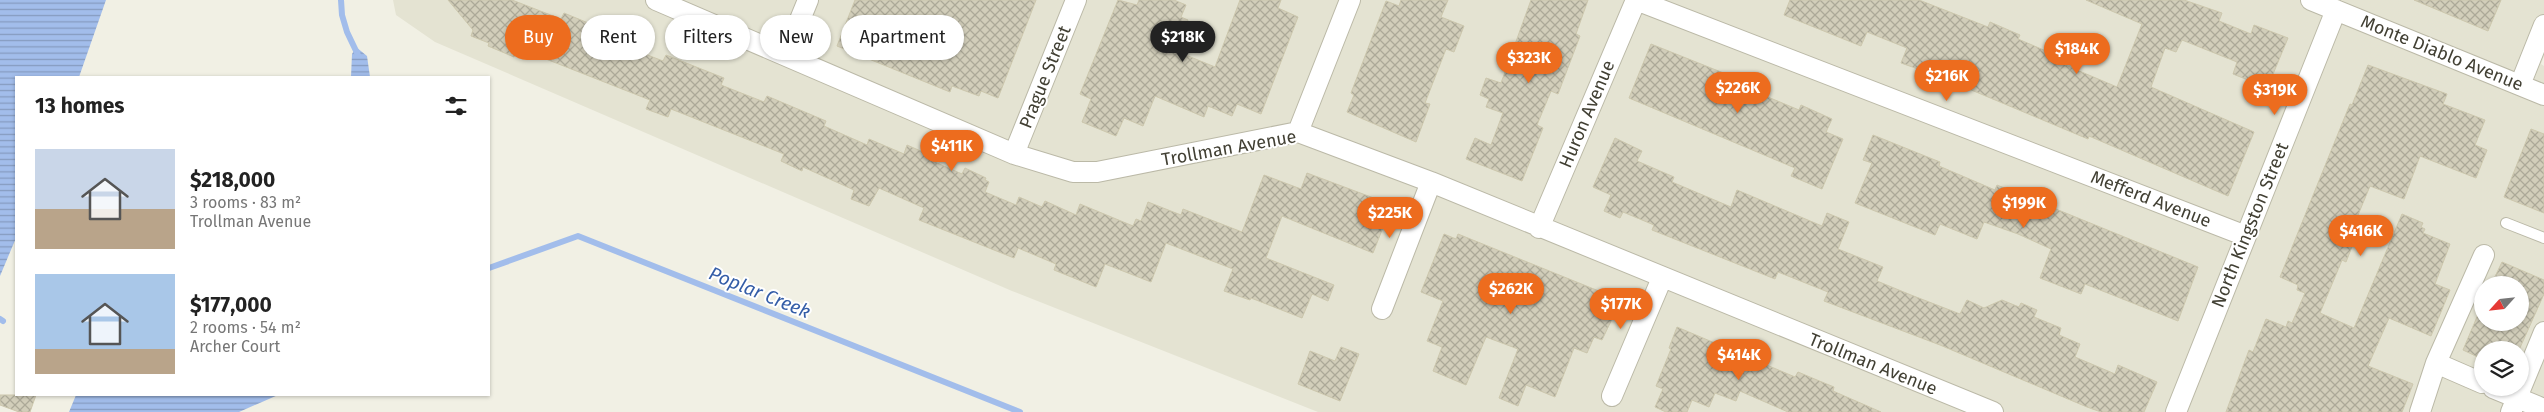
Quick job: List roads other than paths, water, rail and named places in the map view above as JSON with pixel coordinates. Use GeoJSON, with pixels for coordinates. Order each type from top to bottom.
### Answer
{"type":"FeatureCollection","features":[{"type":"Feature","properties":{"kind":"street","name":"Trollman Avenue"},"geometry":{"type":"LineString","coordinates":[[656,0],[760,43]]}},
{"type":"Feature","properties":{"kind":"street"},"geometry":{"type":"LineString","coordinates":[[802,15],[808,0]]}},
{"type":"Feature","properties":{"kind":"street","name":"Prague Street"},"geometry":{"type":"LineString","coordinates":[[1014,154],[1076,0]]}},
{"type":"Feature","properties":{"kind":"street"},"geometry":{"type":"LineString","coordinates":[[1298,132],[1350,0]]}},
{"type":"Feature","properties":{"kind":"street","name":"Huron Avenue"},"geometry":{"type":"LineString","coordinates":[[1539,228],[1636,0]]}},
{"type":"Feature","properties":{"kind":"street","name":"Mefferd Avenue"},"geometry":{"type":"LineString","coordinates":[[1636,0],[2246,236]]}},
{"type":"Feature","properties":{"kind":"street","name":"Monte Diablo Avenue"},"geometry":{"type":"LineString","coordinates":[[2312,0],[2544,95]]}},
{"type":"Feature","properties":{"kind":"street","name":"North Kingston Street"},"geometry":{"type":"LineString","coordinates":[[2176,412],[2336,10]]}},
{"type":"Feature","properties":{"kind":"street"},"geometry":{"type":"LineString","coordinates":[[2520,85],[2544,26]]}},
{"type":"Feature","properties":{"kind":"street","name":"Trollman Avenue"},"geometry":{"type":"LineString","coordinates":[[800,60],[1014,154],[1073,172],[1097,172],[1298,132],[1431,182],[1539,228],[1993,412]]}},
{"type":"Feature","properties":{"kind":"street"},"geometry":{"type":"LineString","coordinates":[[1382,308],[1431,182]]}},
{"type":"Feature","properties":{"kind":"street"},"geometry":{"type":"LineString","coordinates":[[2420,412],[2436,364],[2484,255]]}},
{"type":"Feature","properties":{"kind":"street"},"geometry":{"type":"LineString","coordinates":[[1612,396],[1662,278]]}},
{"type":"Feature","properties":{"kind":"street"},"geometry":{"type":"LineString","coordinates":[[2514,405],[2544,332]]}},
{"type":"Feature","properties":{"kind":"street"},"geometry":{"type":"LineString","coordinates":[[2436,364],[2474,380]]}},
{"type":"Feature","properties":{"kind":"street"},"geometry":{"type":"LineString","coordinates":[[2503,396],[2514,405],[2544,409]]}},
{"type":"Feature","properties":{"kind":"lane"},"geometry":{"type":"LineString","coordinates":[[2506,223],[2544,238]]}},
{"type":"Feature","properties":{"kind":"water"},"geometry":{"type":"Polygon","coordinates":[[[0,0],[106,0],[79,76],[15,76],[15,240],[0,276],[0,0]]]}},
{"type":"Feature","properties":{"kind":"water"},"geometry":{"type":"Polygon","coordinates":[[[356,47],[367,56],[370,76],[351,76],[352,54],[356,47]]]}},
{"type":"Feature","properties":{"kind":"water"},"geometry":{"type":"Polygon","coordinates":[[[76,396],[276,396],[239,412],[69,412],[76,396]]]}},
{"type":"Feature","properties":{"kind":"waterway"},"geometry":{"type":"LineString","coordinates":[[341,0],[342,15],[347,32],[358,55]]}},
{"type":"Feature","properties":{"kind":"waterway","name":"Poplar Creek"},"geometry":{"type":"LineString","coordinates":[[490,268],[578,236],[1020,412]]}}]}
